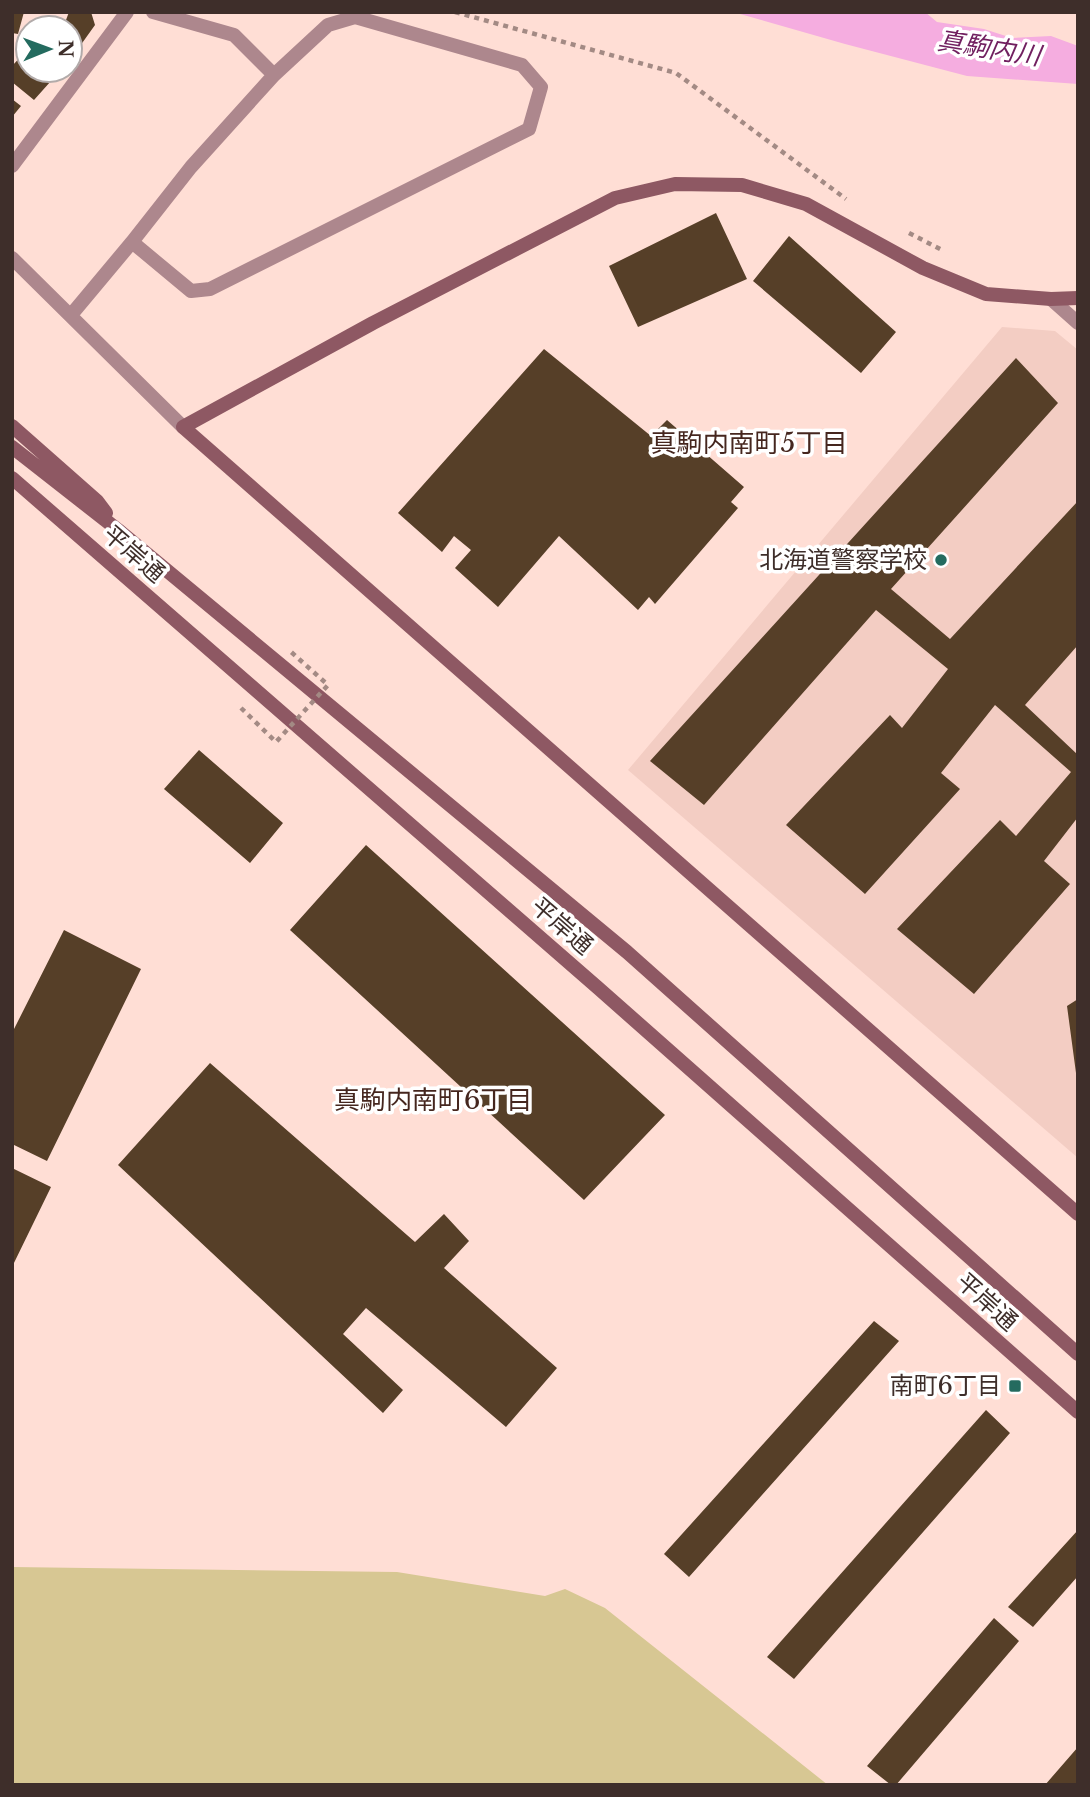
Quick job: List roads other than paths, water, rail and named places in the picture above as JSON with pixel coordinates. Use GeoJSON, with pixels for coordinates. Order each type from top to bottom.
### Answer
{"type":"FeatureCollection","features":[{"type":"Feature","properties":{"kind":"street"},"geometry":{"type":"LineString","coordinates":[[12,166],[127,12]]}},
{"type":"Feature","properties":{"kind":"street"},"geometry":{"type":"LineString","coordinates":[[153,12],[234,35],[274,75]]}},
{"type":"Feature","properties":{"kind":"street"},"geometry":{"type":"LineString","coordinates":[[71,315],[191,167],[274,75],[328,25],[355,17],[522,65],[541,86],[529,129],[210,289],[191,291],[132,242]]}},
{"type":"Feature","properties":{"kind":"street"},"geometry":{"type":"LineString","coordinates":[[183,427],[373,323],[615,198],[675,184],[742,185],[806,204],[923,268],[986,294],[1051,299],[1078,298]]}},
{"type":"Feature","properties":{"kind":"street"},"geometry":{"type":"LineString","coordinates":[[12,258],[183,427],[1078,1214]]}},
{"type":"Feature","properties":{"kind":"street"},"geometry":{"type":"LineString","coordinates":[[1051,299],[1078,323]]}},
{"type":"Feature","properties":{"kind":"street","name":"平岸通"},"geometry":{"type":"LineString","coordinates":[[12,426],[97,501],[118,530]]}},
{"type":"Feature","properties":{"kind":"street","name":"平岸通"},"geometry":{"type":"LineString","coordinates":[[12,447],[118,530],[627,952],[1078,1353]]}},
{"type":"Feature","properties":{"kind":"street","name":"平岸通"},"geometry":{"type":"LineString","coordinates":[[12,478],[597,987],[1078,1412]]}},
{"type":"Feature","properties":{"kind":"water","name":"真駒内川"},"geometry":{"type":"Polygon","coordinates":[[[733,12],[925,12],[937,22],[984,29],[1012,38],[1051,36],[1078,46],[1078,84],[967,76],[733,12]]]}},
{"type":"Feature","properties":{"kind":"place","name":"北海道警察学校"},"geometry":{"type":"Point","coordinates":[941,560]}},
{"type":"Feature","properties":{"kind":"place","name":"南町6丁目"},"geometry":{"type":"Point","coordinates":[1015,1386]}},
{"type":"Feature","properties":{"kind":"district","name":"真駒内南町5丁目"},"geometry":{"type":"Point","coordinates":[749,443]}},
{"type":"Feature","properties":{"kind":"district","name":"真駒内南町6丁目"},"geometry":{"type":"Point","coordinates":[433,1100]}}]}
